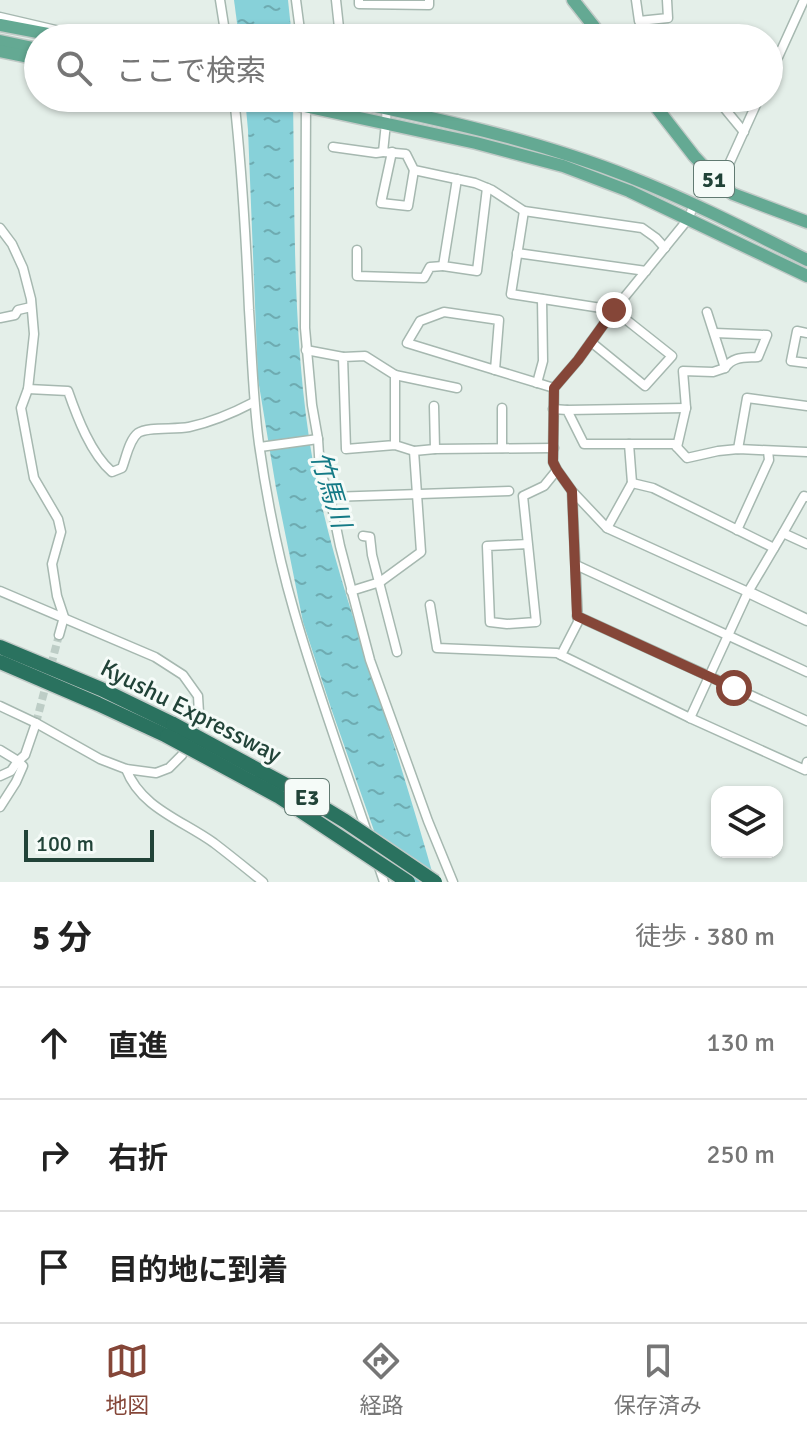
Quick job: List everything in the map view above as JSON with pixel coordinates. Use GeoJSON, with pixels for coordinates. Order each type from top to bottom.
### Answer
{"type":"FeatureCollection","features":[{"type":"Feature","properties":{"kind":"highway","name":"Kyushu Expressway"},"geometry":{"type":"LineString","coordinates":[[0,647],[101,689],[278,796],[408,882]]}},
{"type":"Feature","properties":{"kind":"highway","name":"Kyushu Expressway"},"geometry":{"type":"LineString","coordinates":[[0,662],[98,704],[170,730],[286,785],[435,882]]}},
{"type":"Feature","properties":{"kind":"main road"},"geometry":{"type":"LineString","coordinates":[[573,0],[592,24]]}},
{"type":"Feature","properties":{"kind":"main road"},"geometry":{"type":"LineString","coordinates":[[0,27],[24,34]]}},
{"type":"Feature","properties":{"kind":"main road"},"geometry":{"type":"LineString","coordinates":[[0,27],[24,31]]}},
{"type":"Feature","properties":{"kind":"main road"},"geometry":{"type":"LineString","coordinates":[[0,41],[24,46]]}},
{"type":"Feature","properties":{"kind":"main road"},"geometry":{"type":"LineString","coordinates":[[0,54],[24,58]]}},
{"type":"Feature","properties":{"kind":"main road"},"geometry":{"type":"LineString","coordinates":[[340,112],[563,166],[689,218],[807,276]]}},
{"type":"Feature","properties":{"kind":"main road"},"geometry":{"type":"LineString","coordinates":[[418,112],[561,153],[628,176],[694,203],[807,260]]}},
{"type":"Feature","properties":{"kind":"main road","name":"51"},"geometry":{"type":"LineString","coordinates":[[660,112],[694,156],[733,194],[807,222]]}},
{"type":"Feature","properties":{"kind":"street"},"geometry":{"type":"LineString","coordinates":[[220,0],[224,24]]}},
{"type":"Feature","properties":{"kind":"street"},"geometry":{"type":"LineString","coordinates":[[296,0],[299,24]]}},
{"type":"Feature","properties":{"kind":"street"},"geometry":{"type":"LineString","coordinates":[[336,0],[339,24]]}},
{"type":"Feature","properties":{"kind":"street"},"geometry":{"type":"LineString","coordinates":[[359,0],[359,4],[429,5],[429,0]]}},
{"type":"Feature","properties":{"kind":"street"},"geometry":{"type":"LineString","coordinates":[[636,0],[639,21],[668,18],[667,0]]}},
{"type":"Feature","properties":{"kind":"street"},"geometry":{"type":"LineString","coordinates":[[783,46],[804,0]]}},
{"type":"Feature","properties":{"kind":"street"},"geometry":{"type":"LineString","coordinates":[[0,17],[30,24]]}},
{"type":"Feature","properties":{"kind":"street"},"geometry":{"type":"LineString","coordinates":[[236,112],[242,164],[254,402],[280,557],[343,765],[384,882]]}},
{"type":"Feature","properties":{"kind":"street"},"geometry":{"type":"LineString","coordinates":[[303,112],[306,350],[320,471],[330,497],[370,660],[428,821],[454,880]]}},
{"type":"Feature","properties":{"kind":"street"},"geometry":{"type":"LineString","coordinates":[[333,147],[376,153],[387,152],[406,154],[414,170],[408,206],[381,203],[387,152],[386,112]]}},
{"type":"Feature","properties":{"kind":"street"},"geometry":{"type":"LineString","coordinates":[[728,112],[744,132]]}},
{"type":"Feature","properties":{"kind":"street"},"geometry":{"type":"LineString","coordinates":[[720,184],[753,112]]}},
{"type":"Feature","properties":{"kind":"street"},"geometry":{"type":"LineString","coordinates":[[414,170],[487,188],[524,211],[642,228],[665,248]]}},
{"type":"Feature","properties":{"kind":"street"},"geometry":{"type":"LineString","coordinates":[[443,266],[457,179]]}},
{"type":"Feature","properties":{"kind":"street"},"geometry":{"type":"LineString","coordinates":[[357,250],[357,276],[424,278],[430,267],[443,266],[477,271],[487,188]]}},
{"type":"Feature","properties":{"kind":"street"},"geometry":{"type":"LineString","coordinates":[[694,203],[689,218],[554,388],[553,462],[572,491],[607,528],[807,620]]}},
{"type":"Feature","properties":{"kind":"street"},"geometry":{"type":"LineString","coordinates":[[524,211],[511,294],[614,310],[672,356],[645,386],[591,342]]}},
{"type":"Feature","properties":{"kind":"street"},"geometry":{"type":"LineString","coordinates":[[0,228],[12,244],[23,268],[31,307],[34,334],[28,389],[21,408],[34,478],[58,519],[61,532],[52,564],[64,617],[59,635]]}},
{"type":"Feature","properties":{"kind":"street"},"geometry":{"type":"LineString","coordinates":[[517,253],[646,271]]}},
{"type":"Feature","properties":{"kind":"street"},"geometry":{"type":"LineString","coordinates":[[537,383],[543,361],[542,299]]}},
{"type":"Feature","properties":{"kind":"street"},"geometry":{"type":"LineString","coordinates":[[0,318],[31,307]]}},
{"type":"Feature","properties":{"kind":"street"},"geometry":{"type":"LineString","coordinates":[[495,370],[499,320],[444,312],[420,321],[407,343],[480,366],[554,388]]}},
{"type":"Feature","properties":{"kind":"street"},"geometry":{"type":"LineString","coordinates":[[707,312],[725,368]]}},
{"type":"Feature","properties":{"kind":"street"},"geometry":{"type":"LineString","coordinates":[[807,333],[797,331],[791,361],[807,363]]}},
{"type":"Feature","properties":{"kind":"street"},"geometry":{"type":"LineString","coordinates":[[677,447],[686,408],[683,371],[713,372],[739,358],[758,357],[767,335],[715,333]]}},
{"type":"Feature","properties":{"kind":"street"},"geometry":{"type":"LineString","coordinates":[[306,350],[343,357],[365,356],[395,375],[457,388]]}},
{"type":"Feature","properties":{"kind":"street"},"geometry":{"type":"LineString","coordinates":[[343,357],[346,449],[395,445],[414,451],[554,448]]}},
{"type":"Feature","properties":{"kind":"street"},"geometry":{"type":"LineString","coordinates":[[395,375],[395,445]]}},
{"type":"Feature","properties":{"kind":"street"},"geometry":{"type":"LineString","coordinates":[[28,389],[68,391],[99,459],[112,472],[122,468],[138,433],[185,428],[229,416],[254,402]]}},
{"type":"Feature","properties":{"kind":"street"},"geometry":{"type":"LineString","coordinates":[[738,449],[747,398],[807,406]]}},
{"type":"Feature","properties":{"kind":"street"},"geometry":{"type":"LineString","coordinates":[[434,406],[435,449]]}},
{"type":"Feature","properties":{"kind":"street"},"geometry":{"type":"LineString","coordinates":[[502,408],[502,448]]}},
{"type":"Feature","properties":{"kind":"street"},"geometry":{"type":"LineString","coordinates":[[553,409],[686,408]]}},
{"type":"Feature","properties":{"kind":"street"},"geometry":{"type":"LineString","coordinates":[[567,410],[584,444],[674,444],[687,458],[738,449],[807,452]]}},
{"type":"Feature","properties":{"kind":"street"},"geometry":{"type":"LineString","coordinates":[[260,447],[318,439]]}},
{"type":"Feature","properties":{"kind":"street"},"geometry":{"type":"LineString","coordinates":[[607,528],[632,483],[629,444]]}},
{"type":"Feature","properties":{"kind":"street"},"geometry":{"type":"LineString","coordinates":[[351,591],[380,582],[421,552],[414,451]]}},
{"type":"Feature","properties":{"kind":"street"},"geometry":{"type":"LineString","coordinates":[[737,530],[769,460],[768,451]]}},
{"type":"Feature","properties":{"kind":"street"},"geometry":{"type":"LineString","coordinates":[[528,544],[487,546],[490,622],[536,622],[528,544],[523,496],[544,486],[557,470]]}},
{"type":"Feature","properties":{"kind":"street"},"geometry":{"type":"LineString","coordinates":[[632,483],[653,488],[774,548]]}},
{"type":"Feature","properties":{"kind":"street"},"geometry":{"type":"LineString","coordinates":[[330,497],[509,491]]}},
{"type":"Feature","properties":{"kind":"street"},"geometry":{"type":"LineString","coordinates":[[561,655],[578,622],[572,491]]}},
{"type":"Feature","properties":{"kind":"street"},"geometry":{"type":"LineString","coordinates":[[690,718],[748,592],[804,496],[807,497]]}},
{"type":"Feature","properties":{"kind":"street"},"geometry":{"type":"LineString","coordinates":[[783,533],[807,544]]}},
{"type":"Feature","properties":{"kind":"street"},"geometry":{"type":"LineString","coordinates":[[363,536],[370,537],[397,652]]}},
{"type":"Feature","properties":{"kind":"street"},"geometry":{"type":"LineString","coordinates":[[576,565],[807,672]]}},
{"type":"Feature","properties":{"kind":"street"},"geometry":{"type":"LineString","coordinates":[[0,591],[155,657],[183,675],[198,696],[199,713],[182,755],[169,768],[156,773],[126,769],[100,759],[0,706]]}},
{"type":"Feature","properties":{"kind":"street"},"geometry":{"type":"LineString","coordinates":[[430,605],[437,648],[557,653],[805,770],[807,762]]}},
{"type":"Feature","properties":{"kind":"street"},"geometry":{"type":"LineString","coordinates":[[577,616],[807,721]]}},
{"type":"Feature","properties":{"kind":"street"},"geometry":{"type":"LineString","coordinates":[[0,776],[11,771],[25,755],[36,723]]}},
{"type":"Feature","properties":{"kind":"street"},"geometry":{"type":"LineString","coordinates":[[0,750],[23,766],[0,807]]}},
{"type":"Feature","properties":{"kind":"street"},"geometry":{"type":"LineString","coordinates":[[126,769],[144,799],[213,843],[263,882]]}},
{"type":"Feature","properties":{"kind":"water"},"geometry":{"type":"Polygon","coordinates":[[[234,0],[288,0],[291,24],[237,24],[234,0]]]}},
{"type":"Feature","properties":{"kind":"water"},"geometry":{"type":"Polygon","coordinates":[[[246,112],[293,112],[298,330],[314,468],[342,580],[435,882],[392,882],[303,622],[258,379],[246,112]]]}},
{"type":"Feature","properties":{"kind":"tunnel"},"geometry":{"type":"LineString","coordinates":[[36,723],[59,635]]}},
{"type":"Feature","properties":{"kind":"route"},"geometry":{"type":"LineString","coordinates":[[614,310],[554,388],[553,462],[572,491],[577,616],[734,688]]}},
{"type":"Feature","properties":{"kind":"water label","name":"竹馬川"},"geometry":{"type":"Point","coordinates":[330,490]}}]}
